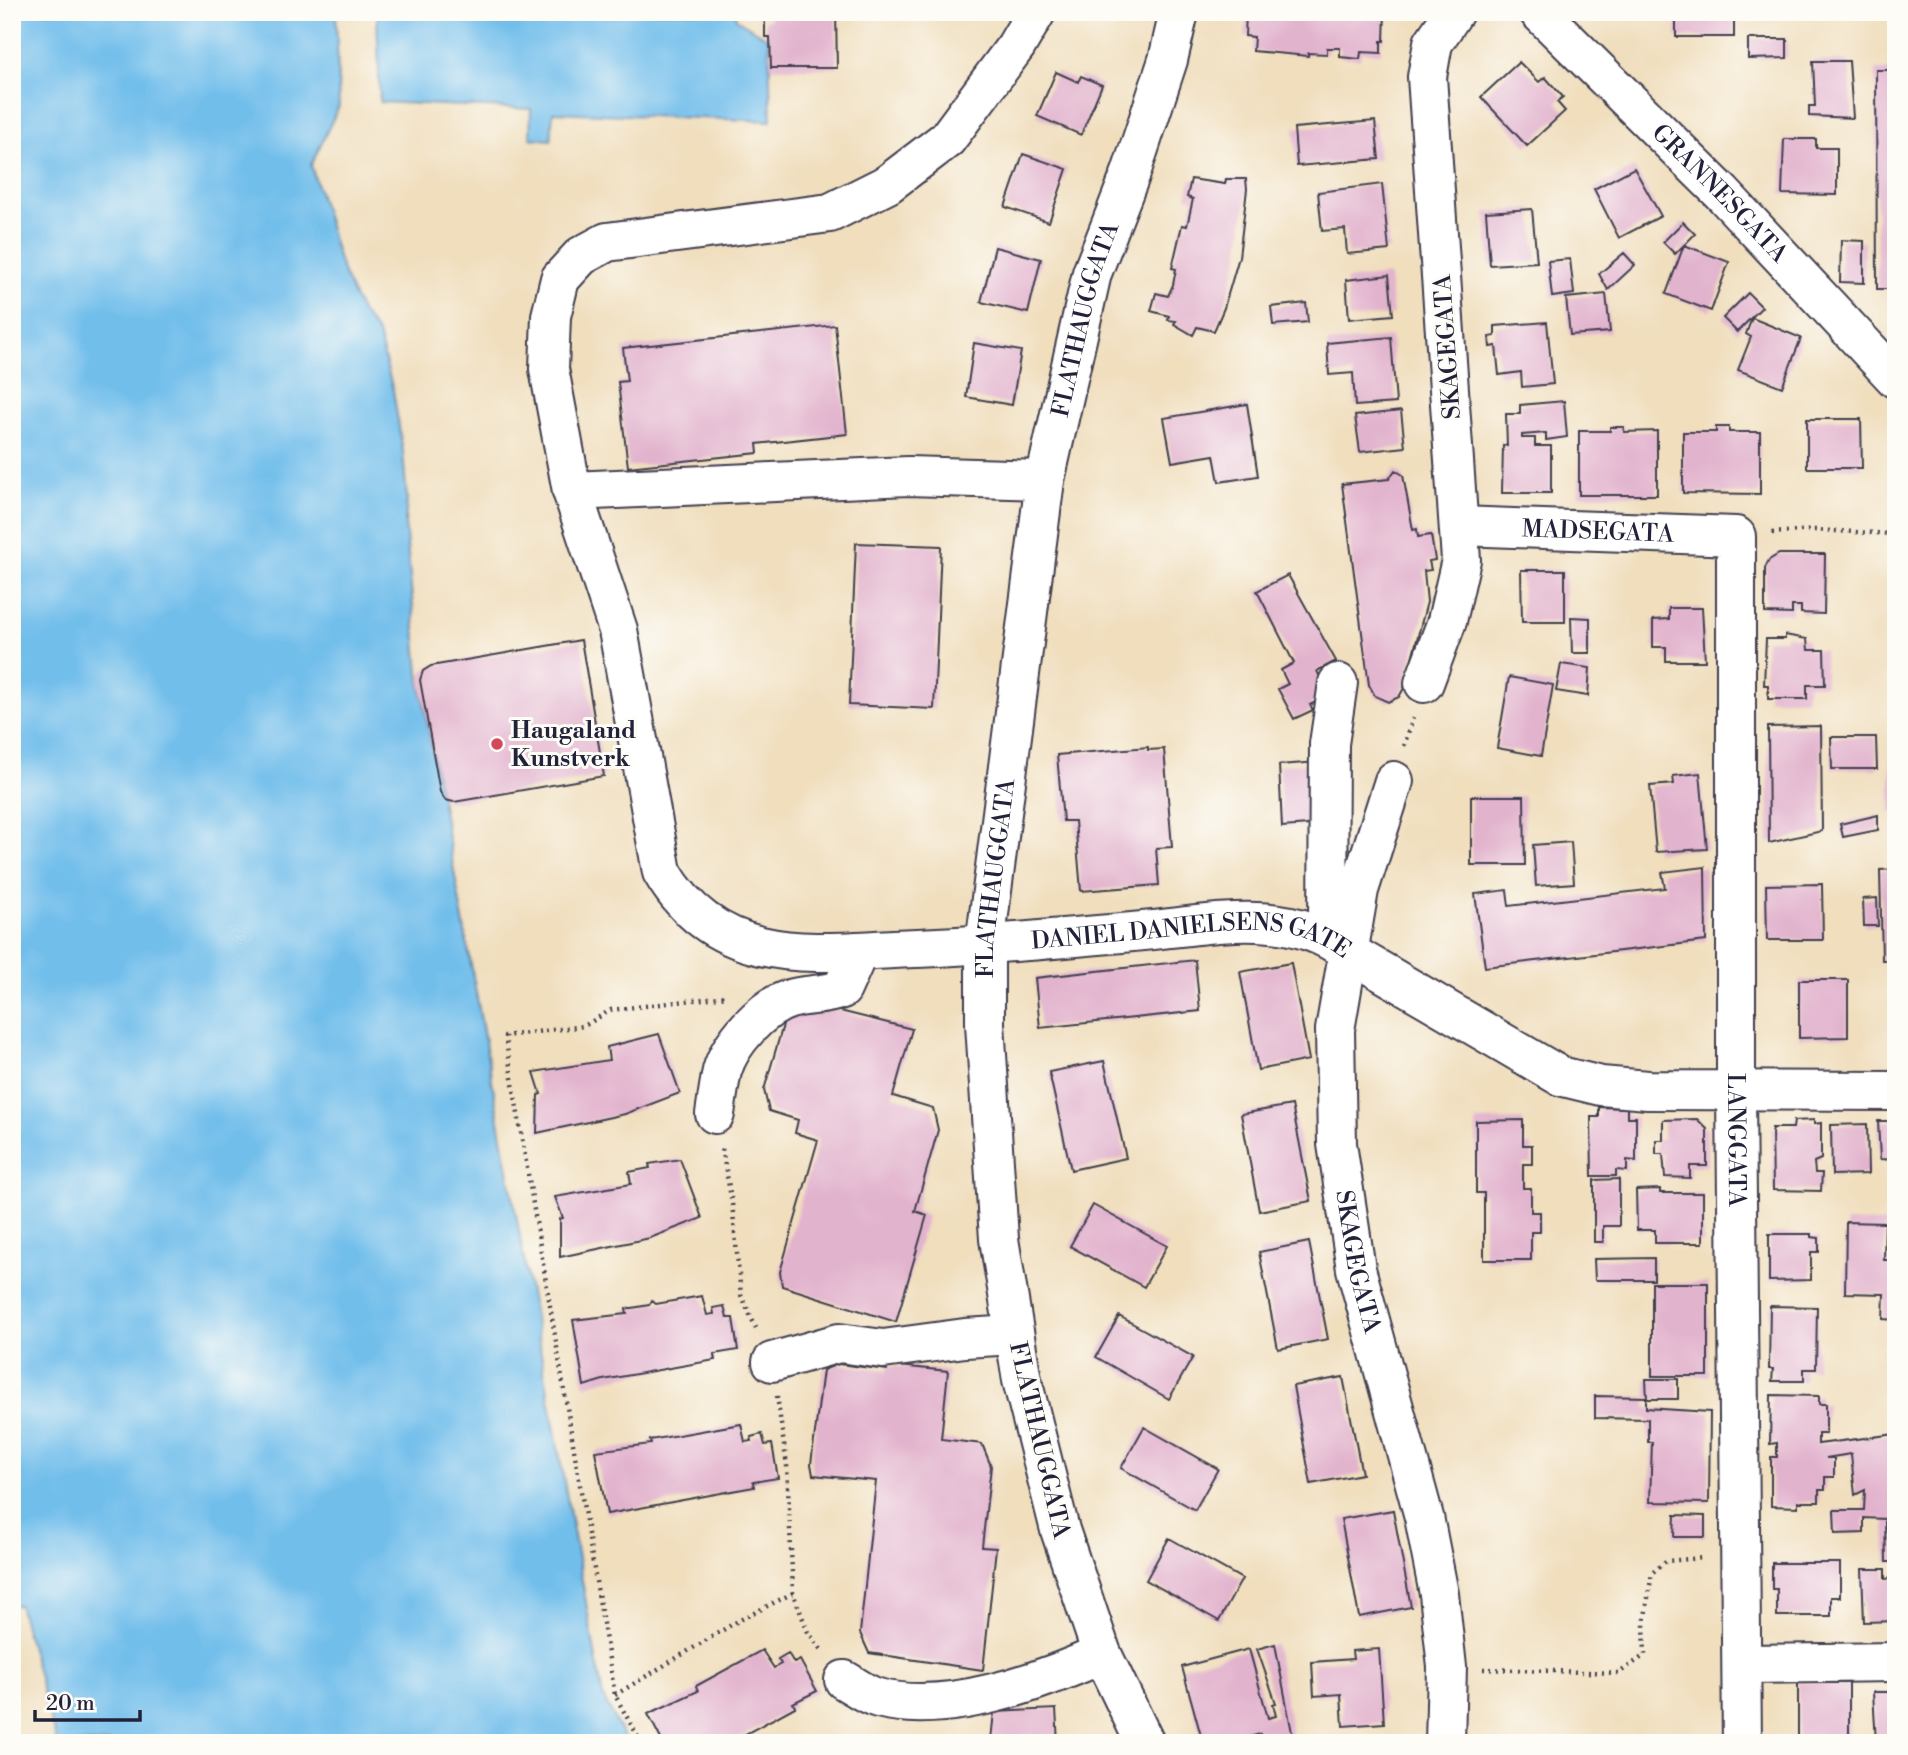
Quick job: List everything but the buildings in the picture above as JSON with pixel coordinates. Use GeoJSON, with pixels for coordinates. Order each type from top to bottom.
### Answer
{"type":"FeatureCollection","features":[{"type":"Feature","properties":{"kind":"street","name":"DANIEL DANIELSENS GATE"},"geometry":{"type":"LineString","coordinates":[[1036,12],[1016,46],[947,139],[888,184],[830,213],[607,242],[580,256],[560,279],[551,316],[548,369],[572,491],[618,630],[662,872],[676,896],[710,924],[727,934],[761,946],[806,952],[985,946],[1235,922],[1285,923],[1338,944],[1560,1076],[1601,1086],[1648,1090],[1896,1091]]}},
{"type":"Feature","properties":{"kind":"street","name":"FLATHAUGGATA"},"geometry":{"type":"LineString","coordinates":[[1145,1743],[1102,1654],[1060,1530],[1022,1380],[999,1239],[989,1124],[985,946],[1045,480],[1093,273],[1131,173],[1168,60],[1179,12]]}},
{"type":"Feature","properties":{"kind":"street","name":"SKAGEGATA"},"geometry":{"type":"LineString","coordinates":[[1424,683],[1447,621],[1461,560],[1427,76],[1433,43],[1454,12]]}},
{"type":"Feature","properties":{"kind":"street","name":"GRANNESGATA"},"geometry":{"type":"LineString","coordinates":[[1539,12],[1722,193],[1896,379]]}},
{"type":"Feature","properties":{"kind":"street"},"geometry":{"type":"LineString","coordinates":[[572,491],[908,476],[1045,480]]}},
{"type":"Feature","properties":{"kind":"street","name":"MADSEGATA"},"geometry":{"type":"LineString","coordinates":[[1460,526],[1736,536]]}},
{"type":"Feature","properties":{"kind":"street","name":"LANGGATA"},"geometry":{"type":"LineString","coordinates":[[1736,536],[1736,1091],[1742,1743]]}},
{"type":"Feature","properties":{"kind":"street"},"geometry":{"type":"LineString","coordinates":[[1338,683],[1329,744],[1338,944]]}},
{"type":"Feature","properties":{"kind":"street","name":"SKAGEGATA"},"geometry":{"type":"LineString","coordinates":[[1394,781],[1359,890],[1338,944],[1335,1030],[1337,1144],[1356,1269],[1423,1517],[1439,1594],[1447,1667],[1445,1743]]}},
{"type":"Feature","properties":{"kind":"street"},"geometry":{"type":"LineString","coordinates":[[715,1114],[723,1068],[750,1024],[769,1008],[791,998],[825,996],[842,989],[859,951]]}},
{"type":"Feature","properties":{"kind":"street"},"geometry":{"type":"LineString","coordinates":[[772,1362],[839,1343],[883,1349],[965,1338],[1014,1335]]}},
{"type":"Feature","properties":{"kind":"street"},"geometry":{"type":"LineString","coordinates":[[844,1680],[875,1698],[902,1702],[974,1698],[1065,1671],[1102,1654]]}},
{"type":"Feature","properties":{"kind":"street"},"geometry":{"type":"LineString","coordinates":[[1742,1664],[1896,1662]]}},
{"type":"Feature","properties":{"kind":"path"},"geometry":{"type":"LineString","coordinates":[[1736,536],[1814,530],[1896,534]]}},
{"type":"Feature","properties":{"kind":"path"},"geometry":{"type":"LineString","coordinates":[[1394,781],[1424,683]]}},
{"type":"Feature","properties":{"kind":"path"},"geometry":{"type":"LineString","coordinates":[[641,1743],[615,1695],[505,1036],[584,1026],[611,1010],[737,995],[791,998]]}},
{"type":"Feature","properties":{"kind":"path"},"geometry":{"type":"LineString","coordinates":[[715,1114],[732,1203],[741,1295],[772,1362],[787,1466],[793,1593],[808,1632],[844,1680]]}},
{"type":"Feature","properties":{"kind":"path"},"geometry":{"type":"LineString","coordinates":[[1447,1667],[1619,1673],[1645,1655],[1644,1623],[1652,1573],[1666,1561],[1741,1556]]}},
{"type":"Feature","properties":{"kind":"path"},"geometry":{"type":"LineString","coordinates":[[615,1695],[738,1621],[793,1593]]}},
{"type":"Feature","properties":{"kind":"water"},"geometry":{"type":"Polygon","coordinates":[[[12,12],[336,12],[339,106],[311,165],[341,267],[360,310],[378,334],[393,390],[403,452],[407,500],[405,523],[420,682],[603,1697],[627,1743],[57,1743],[19,1605],[12,1606],[12,12]]]}},
{"type":"Feature","properties":{"kind":"water"},"geometry":{"type":"Polygon","coordinates":[[[377,12],[736,12],[736,19],[769,39],[771,121],[553,112],[551,140],[530,138],[531,109],[380,102],[377,12]]]}},
{"type":"Feature","properties":{"kind":"place","name":"Haugaland Kunstverk"},"geometry":{"type":"Point","coordinates":[497,744]}}]}
